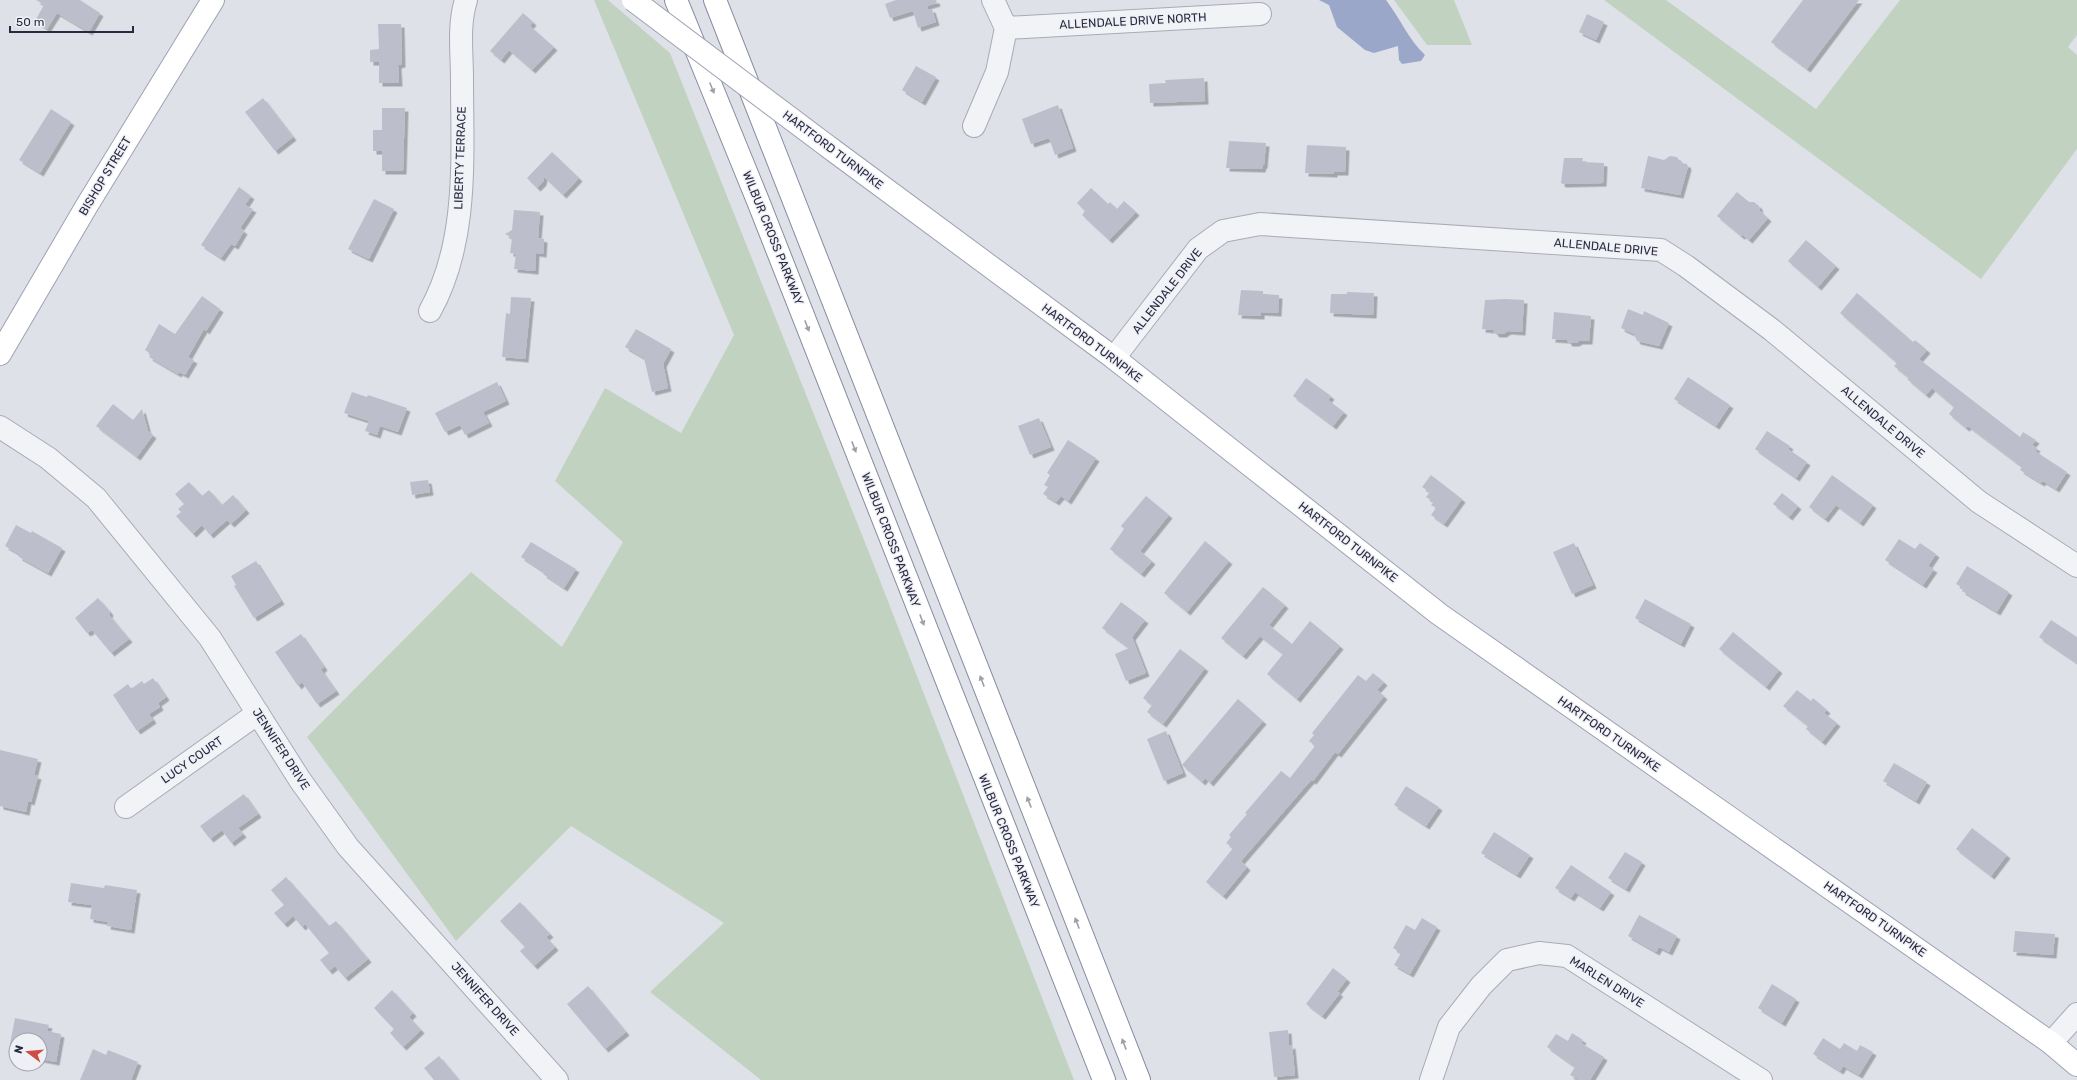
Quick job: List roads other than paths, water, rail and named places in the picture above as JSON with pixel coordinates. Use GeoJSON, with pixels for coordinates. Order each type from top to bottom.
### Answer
{"type":"FeatureCollection","features":[{"type":"Feature","properties":{"kind":"main road","name":"BISHOP STREET"},"geometry":{"type":"LineString","coordinates":[[0,354],[78,220],[213,0]]}},
{"type":"Feature","properties":{"kind":"main road","name":"HARTFORD TURNPIKE"},"geometry":{"type":"LineString","coordinates":[[633,0],[1114,358],[1439,614],[2051,1043],[2077,1065]]}},
{"type":"Feature","properties":{"kind":"main road","name":"WILBUR CROSS PARKWAY"},"geometry":{"type":"LineString","coordinates":[[676,0],[758,201],[1104,1080]]}},
{"type":"Feature","properties":{"kind":"main road"},"geometry":{"type":"LineString","coordinates":[[715,0],[1139,1080]]}},
{"type":"Feature","properties":{"kind":"main road"},"geometry":{"type":"LineString","coordinates":[[726,0],[736,55]]}},
{"type":"Feature","properties":{"kind":"street","name":"LIBERTY TERRACE"},"geometry":{"type":"LineString","coordinates":[[430,310],[439,294],[450,266],[458,215],[462,160],[461,30],[466,0]]}},
{"type":"Feature","properties":{"kind":"street"},"geometry":{"type":"LineString","coordinates":[[974,126],[997,72],[1006,28],[993,0]]}},
{"type":"Feature","properties":{"kind":"street","name":"ALLENDALE DRIVE NORTH"},"geometry":{"type":"LineString","coordinates":[[1006,28],[1260,14]]}},
{"type":"Feature","properties":{"kind":"street","name":"ALLENDALE DRIVE"},"geometry":{"type":"LineString","coordinates":[[1114,358],[1198,249],[1223,231],[1260,224],[1660,250],[1686,266],[1772,330],[1979,502],[2077,566]]}},
{"type":"Feature","properties":{"kind":"street","name":"JENNIFER DRIVE"},"geometry":{"type":"LineString","coordinates":[[0,427],[48,458],[96,498],[210,638],[300,780],[348,847],[557,1080]]}},
{"type":"Feature","properties":{"kind":"street","name":"LUCY COURT"},"geometry":{"type":"LineString","coordinates":[[126,807],[258,713]]}},
{"type":"Feature","properties":{"kind":"street","name":"MARLEN DRIVE"},"geometry":{"type":"LineString","coordinates":[[1431,1080],[1449,1027],[1481,986],[1507,960],[1539,953],[1567,956],[1761,1080]]}},
{"type":"Feature","properties":{"kind":"street"},"geometry":{"type":"LineString","coordinates":[[2051,1043],[2077,1014]]}},
{"type":"Feature","properties":{"kind":"water"},"geometry":{"type":"Polygon","coordinates":[[[1319,0],[1386,0],[1409,35],[1425,55],[1421,61],[1402,64],[1399,60],[1398,46],[1374,53],[1365,50],[1337,27],[1329,5],[1319,0]]]}}]}
